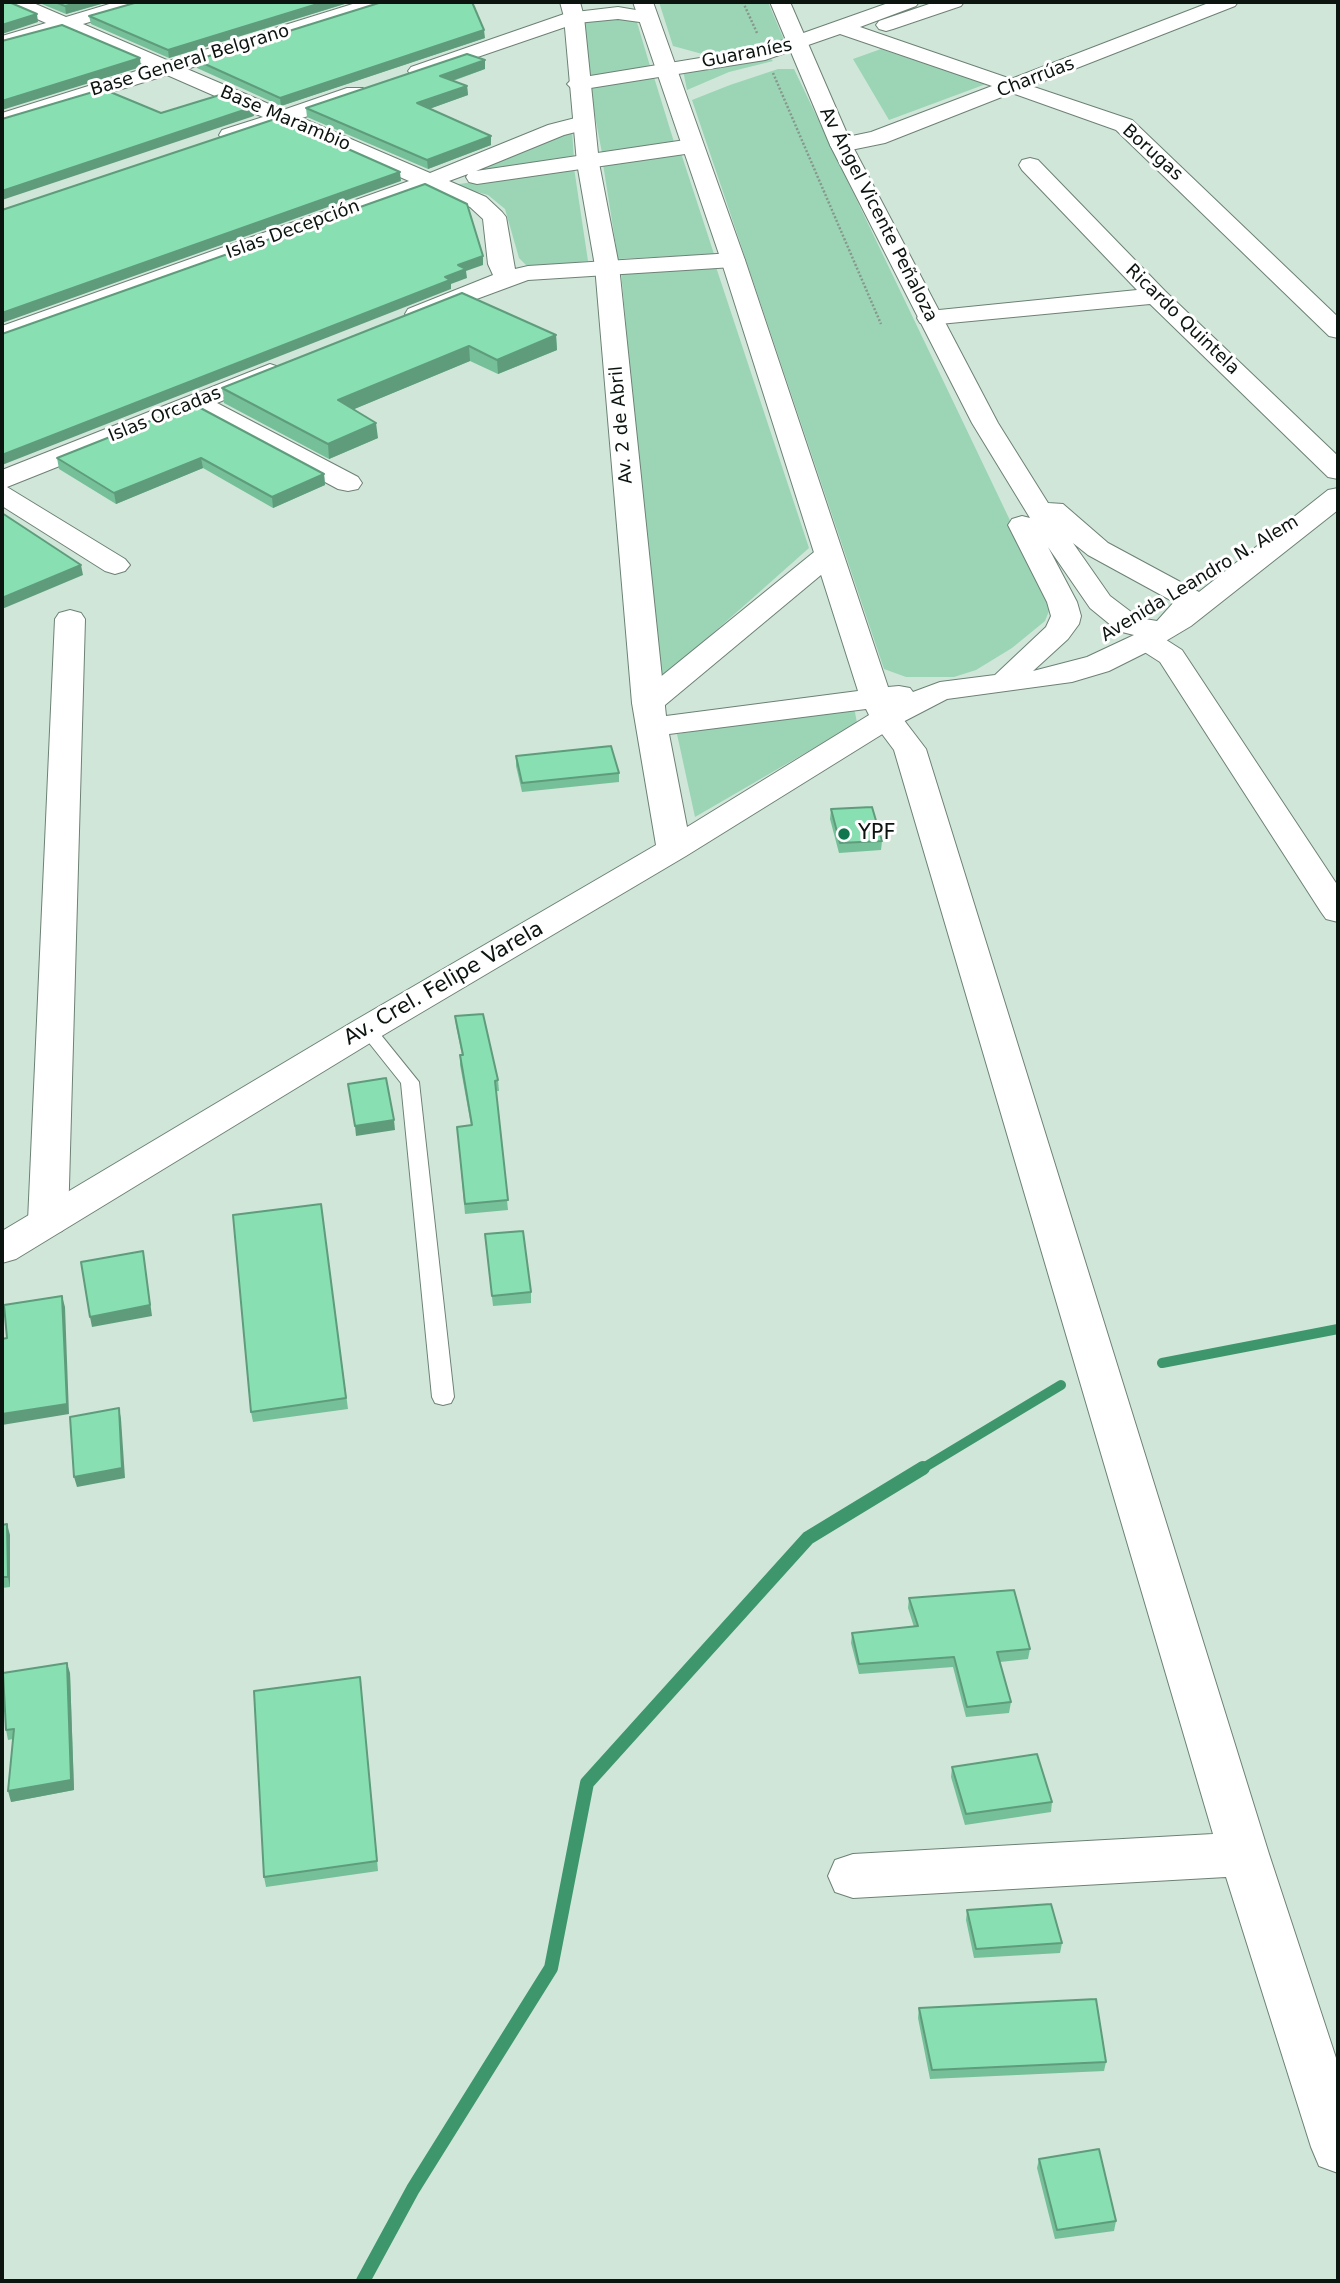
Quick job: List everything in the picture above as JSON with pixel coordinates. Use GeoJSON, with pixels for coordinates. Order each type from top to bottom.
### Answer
{"type":"FeatureCollection","features":[{"type":"Feature","properties":{"kind":"street","name":"Base Marambio"},"geometry":{"type":"LineString","coordinates":[[15,2],[430,181],[488,209],[494,217],[500,264],[507,278]]}},
{"type":"Feature","properties":{"kind":"street"},"geometry":{"type":"LineString","coordinates":[[2,41],[136,2]]}},
{"type":"Feature","properties":{"kind":"street","name":"Base General Belgrano"},"geometry":{"type":"LineString","coordinates":[[2,120],[379,2]]}},
{"type":"Feature","properties":{"kind":"street","name":"Av Ángel Vicente Peñaloza"},"geometry":{"type":"LineString","coordinates":[[780,2],[841,145],[991,433]]}},
{"type":"Feature","properties":{"kind":"street","name":"Guaraníes"},"geometry":{"type":"LineString","coordinates":[[799,50],[838,26],[909,2]]}},
{"type":"Feature","properties":{"kind":"street","name":"Guaraníes"},"geometry":{"type":"LineString","coordinates":[[720,82],[768,60],[861,34],[954,2]]}},
{"type":"Feature","properties":{"kind":"street","name":"Charrúas"},"geometry":{"type":"LineString","coordinates":[[841,145],[877,138],[1228,2]]}},
{"type":"Feature","properties":{"kind":"street"},"geometry":{"type":"LineString","coordinates":[[396,79],[572,10],[618,13],[645,9],[665,68],[687,94],[692,146],[733,260],[881,708],[910,749],[1244,1854],[1338,2147]]}},
{"type":"Feature","properties":{"kind":"street","name":"Av. 2 de Abril"},"geometry":{"type":"LineString","coordinates":[[572,10],[588,163],[607,266],[651,715],[674,849]]}},
{"type":"Feature","properties":{"kind":"street","name":"Borugas"},"geometry":{"type":"LineString","coordinates":[[838,26],[1125,125],[1338,331]]}},
{"type":"Feature","properties":{"kind":"street","name":"Guaraníes"},"geometry":{"type":"LineString","coordinates":[[578,84],[665,68],[768,60]]}},
{"type":"Feature","properties":{"kind":"street"},"geometry":{"type":"LineString","coordinates":[[205,143],[370,87]]}},
{"type":"Feature","properties":{"kind":"street","name":"Islas Decepción"},"geometry":{"type":"LineString","coordinates":[[2,334],[430,181],[556,130],[583,123]]}},
{"type":"Feature","properties":{"kind":"street"},"geometry":{"type":"LineString","coordinates":[[430,181],[588,163],[692,146]]}},
{"type":"Feature","properties":{"kind":"street","name":"Ricardo Quintela"},"geometry":{"type":"LineString","coordinates":[[1030,165],[1156,296],[1338,471]]}},
{"type":"Feature","properties":{"kind":"street"},"geometry":{"type":"LineString","coordinates":[[390,324],[507,278],[548,270],[733,260]]}},
{"type":"Feature","properties":{"kind":"street"},"geometry":{"type":"LineString","coordinates":[[929,318],[1156,296]]}},
{"type":"Feature","properties":{"kind":"street","name":"Islas Orcadas"},"geometry":{"type":"LineString","coordinates":[[2,480],[286,366]]}},
{"type":"Feature","properties":{"kind":"street"},"geometry":{"type":"LineString","coordinates":[[196,402],[348,483]]}},
{"type":"Feature","properties":{"kind":"street"},"geometry":{"type":"LineString","coordinates":[[991,433],[1005,445],[1044,499],[1079,535],[1106,554],[1181,592],[1189,602],[1152,630]]}},
{"type":"Feature","properties":{"kind":"street"},"geometry":{"type":"LineString","coordinates":[[991,433],[1100,602],[1152,630],[1171,656],[1338,912]]}},
{"type":"Feature","properties":{"kind":"street"},"geometry":{"type":"LineString","coordinates":[[991,433],[993,457],[1003,482],[1027,538],[1062,603],[1066,616],[1057,633],[1010,675]]}},
{"type":"Feature","properties":{"kind":"street"},"geometry":{"type":"LineString","coordinates":[[2,494],[116,565]]}},
{"type":"Feature","properties":{"kind":"street","name":"Avenida Leandro N. Alem"},"geometry":{"type":"LineString","coordinates":[[651,715],[881,708],[940,691],[1072,673],[1098,664],[1152,630],[1294,534],[1338,496]]}},
{"type":"Feature","properties":{"kind":"street","name":"Avenida Leandro N. Alem"},"geometry":{"type":"LineString","coordinates":[[979,686],[1078,651],[1152,630],[1181,592],[1338,496]]}},
{"type":"Feature","properties":{"kind":"street"},"geometry":{"type":"LineString","coordinates":[[651,715],[830,554]]}},
{"type":"Feature","properties":{"kind":"street"},"geometry":{"type":"LineString","coordinates":[[48,1221],[70,619]]}},
{"type":"Feature","properties":{"kind":"street","name":"Av. Crel. Felipe Varela"},"geometry":{"type":"LineString","coordinates":[[2,1249],[367,1029],[674,849],[881,708]]}},
{"type":"Feature","properties":{"kind":"street"},"geometry":{"type":"LineString","coordinates":[[853,1876],[1244,1854]]}},
{"type":"Feature","properties":{"kind":"lane"},"geometry":{"type":"LineString","coordinates":[[367,1029],[410,1082],[443,1397]]}},
{"type":"Feature","properties":{"kind":"path"},"geometry":{"type":"LineString","coordinates":[[743,2],[881,324]]}},
{"type":"Feature","properties":{"kind":"green space"},"geometry":{"type":"Polygon","coordinates":[[[659,2],[768,2],[784,40],[724,55],[706,55],[673,46],[659,2]]]}},
{"type":"Feature","properties":{"kind":"green space"},"geometry":{"type":"Polygon","coordinates":[[[612,16],[636,19],[650,66],[590,77],[582,19],[612,16]]]}},
{"type":"Feature","properties":{"kind":"green space"},"geometry":{"type":"Polygon","coordinates":[[[881,49],[986,84],[889,120],[853,59],[881,49]]]}},
{"type":"Feature","properties":{"kind":"green space"},"geometry":{"type":"Polygon","coordinates":[[[771,59],[773,61],[729,72],[687,90],[683,70],[771,59]]]}},
{"type":"Feature","properties":{"kind":"green space"},"geometry":{"type":"Polygon","coordinates":[[[778,69],[794,69],[1051,606],[1045,621],[1012,648],[976,670],[954,677],[906,677],[884,669],[692,100],[778,69]]]}},
{"type":"Feature","properties":{"kind":"green space"},"geometry":{"type":"Polygon","coordinates":[[[653,74],[674,142],[602,153],[589,85],[653,74]]]}},
{"type":"Feature","properties":{"kind":"green space"},"geometry":{"type":"Polygon","coordinates":[[[572,130],[574,159],[458,173],[572,130]]]}},
{"type":"Feature","properties":{"kind":"green space"},"geometry":{"type":"Polygon","coordinates":[[[681,153],[714,254],[618,259],[603,164],[681,153]]]}},
{"type":"Feature","properties":{"kind":"green space"},"geometry":{"type":"Polygon","coordinates":[[[574,168],[588,261],[526,265],[519,258],[505,209],[488,195],[452,185],[574,168]]]}},
{"type":"Feature","properties":{"kind":"green space"},"geometry":{"type":"Polygon","coordinates":[[[716,267],[809,548],[658,682],[621,271],[716,267]]]}},
{"type":"Feature","properties":{"kind":"green space"},"geometry":{"type":"Polygon","coordinates":[[[854,707],[857,723],[695,817],[677,734],[854,707]]]}},
{"type":"Feature","properties":{"kind":"building"},"geometry":{"type":"Polygon","coordinates":[[[2,2],[9,2],[37,14],[2,25],[2,2]]]}},
{"type":"Feature","properties":{"kind":"building"},"geometry":{"type":"Polygon","coordinates":[[[55,2],[80,2],[65,6],[55,2]]]}},
{"type":"Feature","properties":{"kind":"building"},"geometry":{"type":"Polygon","coordinates":[[[138,2],[324,2],[168,50],[89,16],[138,2]]]}},
{"type":"Feature","properties":{"kind":"building"},"geometry":{"type":"Polygon","coordinates":[[[382,2],[472,2],[484,30],[280,98],[196,60],[382,2]]]}},
{"type":"Feature","properties":{"kind":"building"},"geometry":{"type":"Polygon","coordinates":[[[62,25],[140,58],[2,101],[2,41],[62,25]]]}},
{"type":"Feature","properties":{"kind":"building"},"geometry":{"type":"Polygon","coordinates":[[[467,54],[485,60],[440,76],[467,86],[417,103],[491,136],[427,160],[306,108],[467,54]]]}},
{"type":"Feature","properties":{"kind":"building"},"geometry":{"type":"Polygon","coordinates":[[[103,89],[161,113],[223,94],[253,107],[2,191],[2,119],[103,89]]]}},
{"type":"Feature","properties":{"kind":"building"},"geometry":{"type":"Polygon","coordinates":[[[278,118],[400,172],[2,313],[2,210],[278,118]]]}},
{"type":"Feature","properties":{"kind":"building"},"geometry":{"type":"Polygon","coordinates":[[[425,184],[467,204],[483,256],[458,265],[466,269],[445,277],[450,280],[2,455],[2,334],[425,184]]]}},
{"type":"Feature","properties":{"kind":"building"},"geometry":{"type":"Polygon","coordinates":[[[462,293],[556,335],[497,360],[469,346],[338,400],[376,423],[328,444],[222,388],[462,293]]]}},
{"type":"Feature","properties":{"kind":"building"},"geometry":{"type":"Polygon","coordinates":[[[193,404],[324,474],[272,497],[201,458],[114,493],[57,458],[193,404]]]}},
{"type":"Feature","properties":{"kind":"building"},"geometry":{"type":"Polygon","coordinates":[[[2,513],[81,565],[2,598],[2,513]]]}},
{"type":"Feature","properties":{"kind":"building"},"geometry":{"type":"Polygon","coordinates":[[[611,746],[619,773],[522,783],[516,756],[611,746]]]}},
{"type":"Feature","properties":{"kind":"building"},"geometry":{"type":"Polygon","coordinates":[[[872,807],[882,841],[840,843],[831,809],[872,807]]]}},
{"type":"Feature","properties":{"kind":"building"},"geometry":{"type":"Polygon","coordinates":[[[483,1014],[498,1080],[495,1081],[508,1200],[465,1204],[457,1127],[472,1125],[455,1016],[483,1014]]]}},
{"type":"Feature","properties":{"kind":"building"},"geometry":{"type":"Polygon","coordinates":[[[386,1078],[394,1120],[355,1126],[348,1084],[386,1078]]]}},
{"type":"Feature","properties":{"kind":"building"},"geometry":{"type":"Polygon","coordinates":[[[321,1204],[346,1398],[251,1412],[233,1215],[321,1204]]]}},
{"type":"Feature","properties":{"kind":"building"},"geometry":{"type":"Polygon","coordinates":[[[523,1231],[531,1292],[492,1296],[485,1234],[523,1231]]]}},
{"type":"Feature","properties":{"kind":"building"},"geometry":{"type":"Polygon","coordinates":[[[143,1251],[150,1305],[90,1317],[81,1262],[143,1251]]]}},
{"type":"Feature","properties":{"kind":"building"},"geometry":{"type":"Polygon","coordinates":[[[62,1296],[67,1404],[2,1414],[2,1339],[7,1338],[4,1305],[62,1296]]]}},
{"type":"Feature","properties":{"kind":"building"},"geometry":{"type":"Polygon","coordinates":[[[119,1408],[122,1468],[74,1477],[70,1417],[119,1408]]]}},
{"type":"Feature","properties":{"kind":"building"},"geometry":{"type":"Polygon","coordinates":[[[7,1524],[8,1577],[2,1577],[2,1525],[7,1524]]]}},
{"type":"Feature","properties":{"kind":"building"},"geometry":{"type":"Polygon","coordinates":[[[1014,1590],[1030,1649],[997,1652],[1011,1702],[967,1707],[954,1657],[859,1664],[852,1633],[918,1626],[909,1598],[1014,1590]]]}},
{"type":"Feature","properties":{"kind":"building"},"geometry":{"type":"Polygon","coordinates":[[[67,1663],[71,1780],[8,1791],[14,1729],[6,1730],[3,1673],[67,1663]]]}},
{"type":"Feature","properties":{"kind":"building"},"geometry":{"type":"Polygon","coordinates":[[[360,1677],[377,1861],[264,1877],[254,1691],[360,1677]]]}},
{"type":"Feature","properties":{"kind":"building"},"geometry":{"type":"Polygon","coordinates":[[[1037,1754],[1052,1802],[966,1814],[952,1767],[1037,1754]]]}},
{"type":"Feature","properties":{"kind":"building"},"geometry":{"type":"Polygon","coordinates":[[[1051,1904],[1062,1943],[976,1949],[967,1910],[1051,1904]]]}},
{"type":"Feature","properties":{"kind":"building"},"geometry":{"type":"Polygon","coordinates":[[[1096,1999],[1106,2062],[932,2070],[919,2008],[1096,1999]]]}},
{"type":"Feature","properties":{"kind":"building"},"geometry":{"type":"Polygon","coordinates":[[[1099,2149],[1116,2221],[1057,2230],[1039,2159],[1099,2149]]]}},
{"type":"Feature","properties":{"kind":"waterway"},"geometry":{"type":"LineString","coordinates":[[1162,1363],[1338,1329]]}},
{"type":"Feature","properties":{"kind":"waterway"},"geometry":{"type":"LineString","coordinates":[[920,1470],[1061,1385]]}},
{"type":"Feature","properties":{"kind":"waterway"},"geometry":{"type":"LineString","coordinates":[[363,2281],[413,2189],[551,1968],[587,1783],[808,1538],[923,1468]]}},
{"type":"Feature","properties":{"kind":"place","name":"YPF"},"geometry":{"type":"Point","coordinates":[844,834]}}]}
